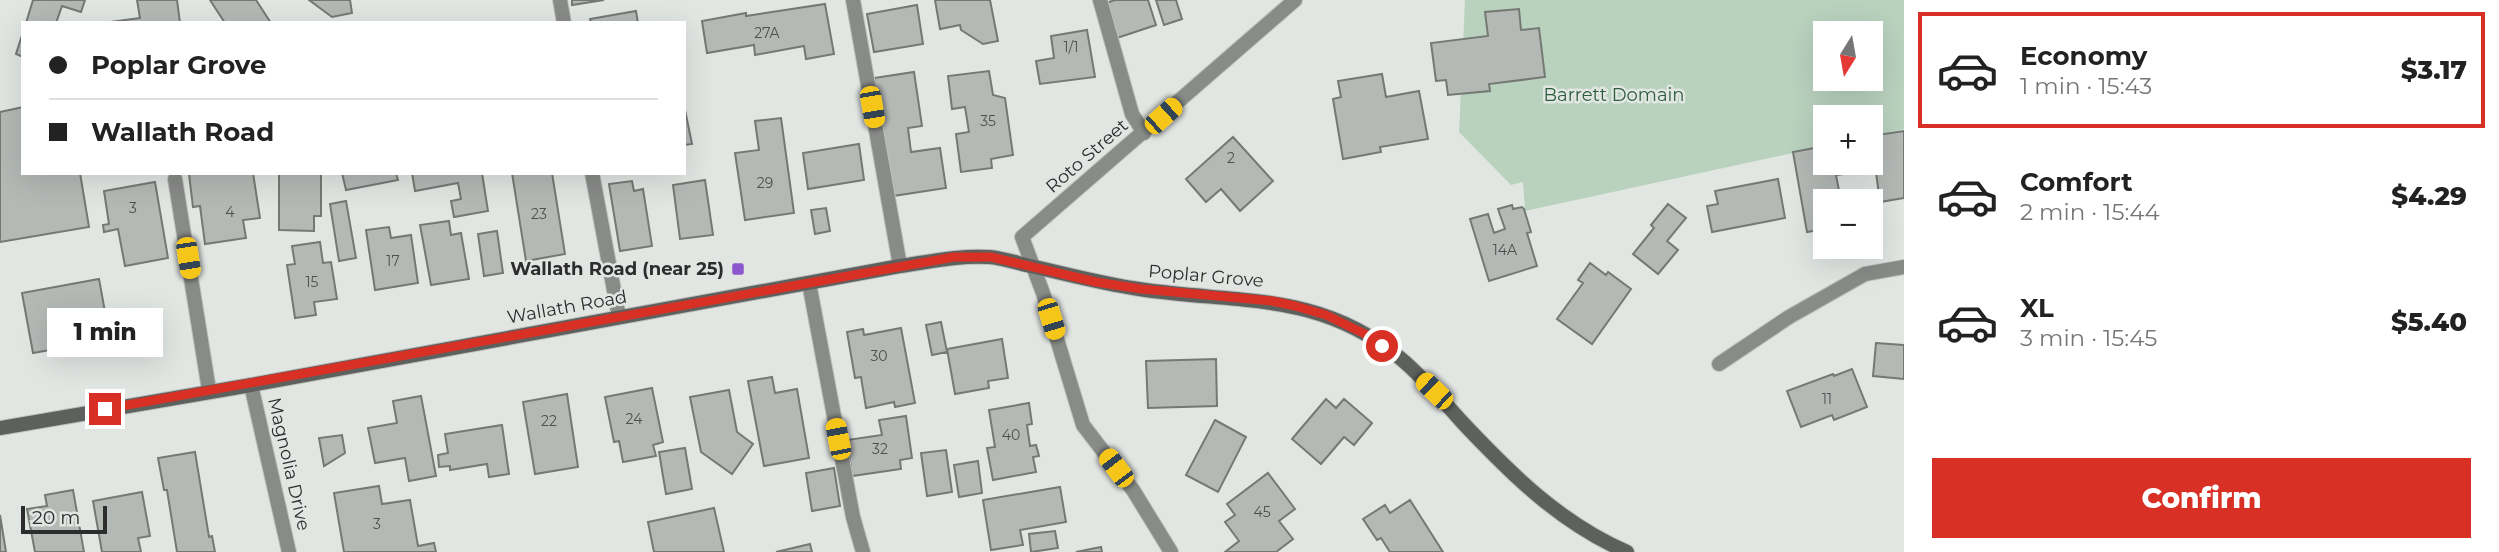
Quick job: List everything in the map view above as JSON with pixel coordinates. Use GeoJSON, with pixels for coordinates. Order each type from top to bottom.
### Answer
{"type":"FeatureCollection","features":[{"type":"Feature","properties":{"kind":"street"},"geometry":{"type":"LineString","coordinates":[[560,0],[564,21]]}},
{"type":"Feature","properties":{"kind":"street"},"geometry":{"type":"LineString","coordinates":[[853,0],[900,266]]}},
{"type":"Feature","properties":{"kind":"street"},"geometry":{"type":"LineString","coordinates":[[1100,0],[1132,114],[1144,133]]}},
{"type":"Feature","properties":{"kind":"street","name":"Roto Street"},"geometry":{"type":"LineString","coordinates":[[1032,267],[1022,237],[1295,0]]}},
{"type":"Feature","properties":{"kind":"street"},"geometry":{"type":"LineString","coordinates":[[592,175],[619,317]]}},
{"type":"Feature","properties":{"kind":"street"},"geometry":{"type":"LineString","coordinates":[[175,179],[209,390]]}},
{"type":"Feature","properties":{"kind":"street","name":"Wallath Road"},"geometry":{"type":"LineString","coordinates":[[0,428],[954,257],[991,257],[1032,267]]}},
{"type":"Feature","properties":{"kind":"street"},"geometry":{"type":"LineString","coordinates":[[1032,267],[1043,293],[1083,425],[1133,490],[1171,552]]}},
{"type":"Feature","properties":{"kind":"street","name":"Poplar Grove"},"geometry":{"type":"LineString","coordinates":[[1032,267],[1141,289],[1272,301],[1326,315],[1365,334],[1400,358],[1521,482],[1552,509],[1627,552]]}},
{"type":"Feature","properties":{"kind":"street"},"geometry":{"type":"LineString","coordinates":[[1719,364],[1789,317],[1865,274],[1904,267]]}},
{"type":"Feature","properties":{"kind":"street"},"geometry":{"type":"LineString","coordinates":[[809,283],[853,516],[863,552]]}},
{"type":"Feature","properties":{"kind":"street","name":"Magnolia Drive"},"geometry":{"type":"LineString","coordinates":[[251,384],[289,552]]}},
{"type":"Feature","properties":{"kind":"green space","name":"Barrett Domain"},"geometry":{"type":"Polygon","coordinates":[[[1465,0],[1904,0],[1904,129],[1883,134],[1883,105],[1813,105],[1813,149],[1525,211],[1523,182],[1511,185],[1459,132],[1465,0]]]}},
{"type":"Feature","properties":{"kind":"building"},"geometry":{"type":"Polygon","coordinates":[[[33,0],[85,0],[81,12],[62,6],[57,21],[27,21],[33,0]]]}},
{"type":"Feature","properties":{"kind":"building"},"geometry":{"type":"Polygon","coordinates":[[[137,0],[177,0],[180,21],[118,21],[140,18],[137,0]]]}},
{"type":"Feature","properties":{"kind":"building"},"geometry":{"type":"Polygon","coordinates":[[[210,0],[256,0],[270,21],[224,21],[210,0]]]}},
{"type":"Feature","properties":{"kind":"building"},"geometry":{"type":"Polygon","coordinates":[[[309,0],[350,0],[352,13],[332,17],[309,0]]]}},
{"type":"Feature","properties":{"kind":"building"},"geometry":{"type":"Polygon","coordinates":[[[572,0],[604,0],[572,5],[572,0]]]}},
{"type":"Feature","properties":{"kind":"building"},"geometry":{"type":"Polygon","coordinates":[[[935,0],[990,0],[998,41],[983,44],[961,30],[960,25],[940,29],[935,0]]]}},
{"type":"Feature","properties":{"kind":"building"},"geometry":{"type":"Polygon","coordinates":[[[1115,0],[1148,0],[1156,25],[1117,38],[1106,3],[1115,0]]]}},
{"type":"Feature","properties":{"kind":"building"},"geometry":{"type":"Polygon","coordinates":[[[1156,0],[1176,0],[1182,19],[1164,25],[1156,0]]]}},
{"type":"Feature","properties":{"kind":"building"},"geometry":{"type":"Polygon","coordinates":[[[825,4],[834,54],[806,59],[804,46],[755,55],[754,45],[707,53],[702,21],[825,4]]]}},
{"type":"Feature","properties":{"kind":"building"},"geometry":{"type":"Polygon","coordinates":[[[917,5],[923,44],[874,52],[867,14],[917,5]]]}},
{"type":"Feature","properties":{"kind":"building"},"geometry":{"type":"Polygon","coordinates":[[[1519,9],[1521,30],[1539,28],[1545,77],[1489,84],[1490,91],[1448,95],[1446,80],[1436,81],[1431,43],[1488,36],[1485,12],[1519,9]]]}},
{"type":"Feature","properties":{"kind":"building"},"geometry":{"type":"Polygon","coordinates":[[[636,11],[638,21],[590,21],[636,11]]]}},
{"type":"Feature","properties":{"kind":"building"},"geometry":{"type":"Polygon","coordinates":[[[1087,30],[1095,77],[1040,84],[1036,61],[1054,58],[1051,36],[1087,30]]]}},
{"type":"Feature","properties":{"kind":"building"},"geometry":{"type":"Polygon","coordinates":[[[21,38],[21,56],[16,54],[21,38]]]}},
{"type":"Feature","properties":{"kind":"building"},"geometry":{"type":"Polygon","coordinates":[[[989,71],[993,95],[1005,98],[1013,155],[991,159],[992,168],[961,172],[956,134],[969,132],[965,107],[952,109],[948,76],[989,71]]]}},
{"type":"Feature","properties":{"kind":"building"},"geometry":{"type":"Polygon","coordinates":[[[914,72],[922,126],[908,128],[911,152],[940,148],[946,188],[893,196],[874,78],[914,72]]]}},
{"type":"Feature","properties":{"kind":"building"},"geometry":{"type":"Polygon","coordinates":[[[1382,74],[1386,97],[1419,91],[1428,139],[1380,147],[1381,152],[1343,159],[1333,99],[1341,97],[1338,81],[1382,74]]]}},
{"type":"Feature","properties":{"kind":"building"},"geometry":{"type":"Polygon","coordinates":[[[21,107],[21,175],[80,175],[89,227],[0,242],[0,112],[21,107]]]}},
{"type":"Feature","properties":{"kind":"building"},"geometry":{"type":"Polygon","coordinates":[[[686,115],[692,144],[686,145],[686,115]]]}},
{"type":"Feature","properties":{"kind":"building"},"geometry":{"type":"Polygon","coordinates":[[[781,118],[794,213],[745,220],[735,153],[759,150],[755,121],[781,118]]]}},
{"type":"Feature","properties":{"kind":"building"},"geometry":{"type":"Polygon","coordinates":[[[1904,131],[1904,198],[1883,202],[1883,189],[1878,189],[1876,175],[1883,175],[1883,134],[1904,131]]]}},
{"type":"Feature","properties":{"kind":"building"},"geometry":{"type":"Polygon","coordinates":[[[1233,137],[1273,181],[1240,211],[1221,189],[1206,202],[1186,179],[1233,137]]]}},
{"type":"Feature","properties":{"kind":"building"},"geometry":{"type":"Polygon","coordinates":[[[859,144],[864,180],[808,189],[803,153],[859,144]]]}},
{"type":"Feature","properties":{"kind":"building"},"geometry":{"type":"Polygon","coordinates":[[[1813,148],[1813,175],[1836,175],[1839,189],[1813,189],[1813,231],[1807,232],[1793,152],[1813,148]]]}},
{"type":"Feature","properties":{"kind":"building"},"geometry":{"type":"Polygon","coordinates":[[[189,175],[253,175],[260,218],[243,220],[246,238],[205,244],[200,206],[193,207],[189,175]]]}},
{"type":"Feature","properties":{"kind":"building"},"geometry":{"type":"Polygon","coordinates":[[[279,175],[321,175],[321,216],[314,216],[314,231],[279,230],[279,175]]]}},
{"type":"Feature","properties":{"kind":"building"},"geometry":{"type":"Polygon","coordinates":[[[342,175],[397,175],[398,180],[346,190],[342,175]]]}},
{"type":"Feature","properties":{"kind":"building"},"geometry":{"type":"Polygon","coordinates":[[[412,175],[482,175],[488,211],[454,217],[451,201],[461,199],[458,183],[415,191],[412,175]]]}},
{"type":"Feature","properties":{"kind":"building"},"geometry":{"type":"Polygon","coordinates":[[[512,175],[552,175],[565,254],[526,261],[512,175]]]}},
{"type":"Feature","properties":{"kind":"building"},"geometry":{"type":"Polygon","coordinates":[[[1778,179],[1785,218],[1712,232],[1707,206],[1718,204],[1715,191],[1778,179]]]}},
{"type":"Feature","properties":{"kind":"building"},"geometry":{"type":"Polygon","coordinates":[[[705,180],[713,235],[680,239],[673,185],[705,180]]]}},
{"type":"Feature","properties":{"kind":"building"},"geometry":{"type":"Polygon","coordinates":[[[632,181],[634,191],[643,189],[652,246],[620,251],[609,184],[632,181]]]}},
{"type":"Feature","properties":{"kind":"building"},"geometry":{"type":"Polygon","coordinates":[[[155,182],[168,258],[125,266],[118,229],[104,232],[103,225],[109,224],[104,191],[155,182]]]}},
{"type":"Feature","properties":{"kind":"building"},"geometry":{"type":"Polygon","coordinates":[[[346,201],[356,258],[339,261],[330,204],[346,201]]]}},
{"type":"Feature","properties":{"kind":"building"},"geometry":{"type":"Polygon","coordinates":[[[1668,204],[1686,218],[1667,241],[1678,250],[1658,274],[1633,254],[1654,228],[1651,225],[1668,204]]]}},
{"type":"Feature","properties":{"kind":"building"},"geometry":{"type":"Polygon","coordinates":[[[1512,205],[1513,209],[1524,209],[1531,232],[1527,233],[1537,266],[1489,281],[1470,219],[1488,214],[1494,233],[1505,229],[1498,209],[1512,205]]]}},
{"type":"Feature","properties":{"kind":"building"},"geometry":{"type":"Polygon","coordinates":[[[826,208],[830,231],[815,234],[811,210],[826,208]]]}},
{"type":"Feature","properties":{"kind":"building"},"geometry":{"type":"Polygon","coordinates":[[[449,221],[451,235],[461,233],[469,279],[431,285],[420,225],[449,221]]]}},
{"type":"Feature","properties":{"kind":"building"},"geometry":{"type":"Polygon","coordinates":[[[389,227],[391,238],[411,235],[418,283],[375,290],[366,230],[389,227]]]}},
{"type":"Feature","properties":{"kind":"building"},"geometry":{"type":"Polygon","coordinates":[[[497,231],[503,273],[484,276],[478,234],[497,231]]]}},
{"type":"Feature","properties":{"kind":"building"},"geometry":{"type":"Polygon","coordinates":[[[320,242],[323,263],[331,262],[337,299],[314,302],[316,315],[295,318],[287,265],[295,264],[292,246],[320,242]]]}},
{"type":"Feature","properties":{"kind":"building"},"geometry":{"type":"Polygon","coordinates":[[[1590,263],[1631,289],[1592,344],[1557,319],[1583,283],[1578,280],[1590,263]]]}},
{"type":"Feature","properties":{"kind":"building"},"geometry":{"type":"Polygon","coordinates":[[[99,279],[110,339],[33,353],[22,293],[99,279]]]}},
{"type":"Feature","properties":{"kind":"building"},"geometry":{"type":"Polygon","coordinates":[[[941,322],[947,352],[932,355],[926,325],[941,322]]]}},
{"type":"Feature","properties":{"kind":"building"},"geometry":{"type":"Polygon","coordinates":[[[901,328],[915,403],[895,407],[894,402],[866,408],[861,377],[855,378],[847,332],[863,329],[864,335],[901,328]]]}},
{"type":"Feature","properties":{"kind":"building"},"geometry":{"type":"Polygon","coordinates":[[[1002,339],[1008,378],[988,381],[989,388],[955,394],[947,349],[1002,339]]]}},
{"type":"Feature","properties":{"kind":"building"},"geometry":{"type":"Polygon","coordinates":[[[1876,343],[1904,345],[1904,379],[1873,376],[1876,343]]]}},
{"type":"Feature","properties":{"kind":"building"},"geometry":{"type":"Polygon","coordinates":[[[1216,359],[1217,406],[1148,408],[1146,361],[1216,359]]]}},
{"type":"Feature","properties":{"kind":"building"},"geometry":{"type":"Polygon","coordinates":[[[1852,369],[1867,407],[1834,420],[1832,415],[1801,427],[1787,391],[1852,369]]]}},
{"type":"Feature","properties":{"kind":"building"},"geometry":{"type":"Polygon","coordinates":[[[772,377],[775,393],[797,389],[809,458],[764,466],[748,381],[772,377]]]}},
{"type":"Feature","properties":{"kind":"building"},"geometry":{"type":"Polygon","coordinates":[[[652,388],[663,442],[653,445],[656,456],[623,462],[619,441],[614,442],[605,397],[652,388]]]}},
{"type":"Feature","properties":{"kind":"building"},"geometry":{"type":"Polygon","coordinates":[[[729,390],[737,432],[753,444],[732,474],[701,452],[690,397],[729,390]]]}},
{"type":"Feature","properties":{"kind":"building"},"geometry":{"type":"Polygon","coordinates":[[[567,394],[578,467],[535,474],[523,402],[567,394]]]}},
{"type":"Feature","properties":{"kind":"building"},"geometry":{"type":"Polygon","coordinates":[[[421,396],[436,476],[409,481],[405,458],[375,463],[368,428],[397,423],[393,401],[421,396]]]}},
{"type":"Feature","properties":{"kind":"building"},"geometry":{"type":"Polygon","coordinates":[[[1326,399],[1336,408],[1344,399],[1372,423],[1354,445],[1344,437],[1321,464],[1292,439],[1326,399]]]}},
{"type":"Feature","properties":{"kind":"building"},"geometry":{"type":"Polygon","coordinates":[[[1029,403],[1032,424],[1027,425],[1030,446],[1036,445],[1039,456],[1033,457],[1036,472],[993,480],[987,448],[995,447],[989,410],[1029,403]]]}},
{"type":"Feature","properties":{"kind":"building"},"geometry":{"type":"Polygon","coordinates":[[[906,416],[912,458],[900,460],[901,469],[852,476],[847,440],[882,435],[879,420],[906,416]]]}},
{"type":"Feature","properties":{"kind":"building"},"geometry":{"type":"Polygon","coordinates":[[[1215,420],[1246,437],[1218,492],[1186,475],[1215,420]]]}},
{"type":"Feature","properties":{"kind":"building"},"geometry":{"type":"Polygon","coordinates":[[[502,425],[509,474],[489,477],[487,464],[450,470],[450,466],[439,467],[438,455],[448,453],[445,434],[502,425]]]}},
{"type":"Feature","properties":{"kind":"building"},"geometry":{"type":"Polygon","coordinates":[[[342,435],[345,453],[324,466],[319,438],[342,435]]]}},
{"type":"Feature","properties":{"kind":"building"},"geometry":{"type":"Polygon","coordinates":[[[685,448],[692,489],[666,494],[659,452],[685,448]]]}},
{"type":"Feature","properties":{"kind":"building"},"geometry":{"type":"Polygon","coordinates":[[[946,450],[952,492],[927,496],[921,453],[946,450]]]}},
{"type":"Feature","properties":{"kind":"building"},"geometry":{"type":"Polygon","coordinates":[[[195,452],[209,537],[212,536],[215,552],[177,552],[167,490],[164,490],[158,458],[195,452]]]}},
{"type":"Feature","properties":{"kind":"building"},"geometry":{"type":"Polygon","coordinates":[[[978,461],[982,493],[959,497],[954,465],[978,461]]]}},
{"type":"Feature","properties":{"kind":"building"},"geometry":{"type":"Polygon","coordinates":[[[834,468],[840,506],[812,511],[806,473],[834,468]]]}},
{"type":"Feature","properties":{"kind":"building"},"geometry":{"type":"Polygon","coordinates":[[[1268,473],[1295,509],[1279,521],[1293,539],[1276,552],[1225,552],[1239,541],[1225,522],[1235,515],[1227,504],[1268,473]]]}},
{"type":"Feature","properties":{"kind":"building"},"geometry":{"type":"Polygon","coordinates":[[[379,486],[382,504],[410,500],[418,546],[434,543],[436,552],[344,552],[334,493],[379,486]]]}},
{"type":"Feature","properties":{"kind":"building"},"geometry":{"type":"Polygon","coordinates":[[[1060,487],[1066,522],[1020,530],[1023,545],[991,550],[983,500],[1060,487]]]}},
{"type":"Feature","properties":{"kind":"building"},"geometry":{"type":"Polygon","coordinates":[[[73,490],[84,552],[35,552],[27,509],[47,506],[45,495],[73,490]]]}},
{"type":"Feature","properties":{"kind":"building"},"geometry":{"type":"Polygon","coordinates":[[[142,492],[150,536],[138,538],[141,552],[102,552],[93,501],[142,492]]]}},
{"type":"Feature","properties":{"kind":"building"},"geometry":{"type":"Polygon","coordinates":[[[1410,500],[1443,552],[1390,552],[1381,538],[1377,540],[1363,519],[1385,505],[1390,513],[1410,500]]]}},
{"type":"Feature","properties":{"kind":"building"},"geometry":{"type":"Polygon","coordinates":[[[714,508],[724,552],[654,552],[648,522],[714,508]]]}},
{"type":"Feature","properties":{"kind":"building"},"geometry":{"type":"Polygon","coordinates":[[[0,515],[6,552],[0,552],[0,515]]]}},
{"type":"Feature","properties":{"kind":"building"},"geometry":{"type":"Polygon","coordinates":[[[1055,531],[1058,548],[1031,552],[1029,534],[1055,531]]]}},
{"type":"Feature","properties":{"kind":"building"},"geometry":{"type":"Polygon","coordinates":[[[810,544],[812,552],[776,552],[810,544]]]}},
{"type":"Feature","properties":{"kind":"building"},"geometry":{"type":"Polygon","coordinates":[[[1101,547],[1102,552],[1076,552],[1101,547]]]}},
{"type":"Feature","properties":{"kind":"place","name":"Wallath Road (near 25)"},"geometry":{"type":"Point","coordinates":[738,269]}},
{"type":"Feature","properties":{"kind":"route"},"geometry":{"type":"LineString","coordinates":[[105,409],[954,257],[991,257],[1096,282],[1141,289],[1272,301],[1326,315],[1365,334],[1382,346]]}}]}
